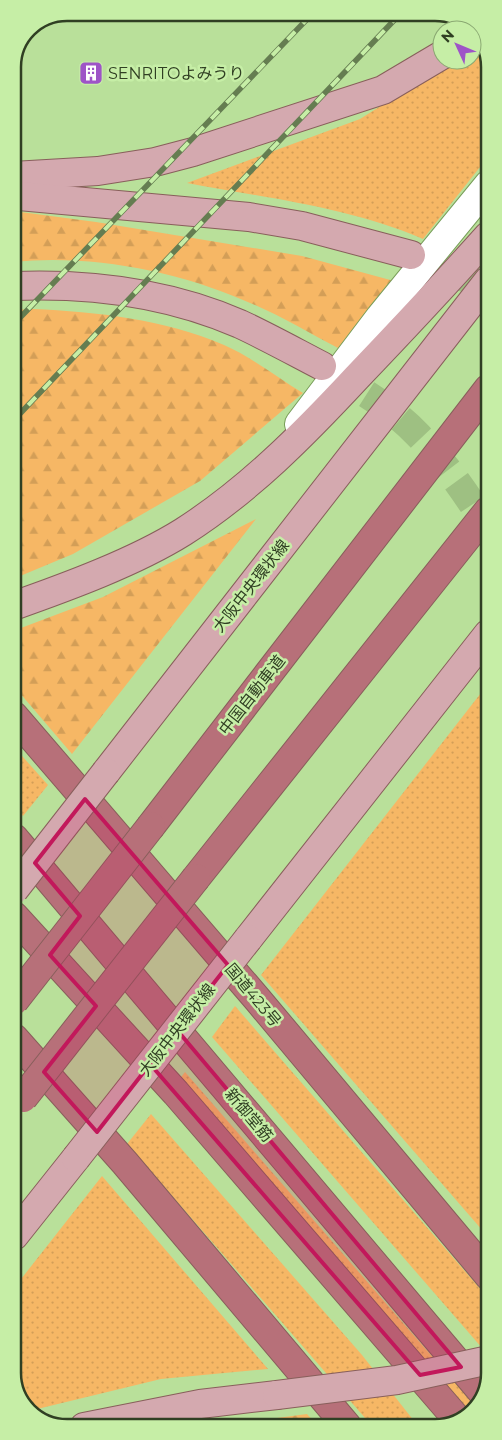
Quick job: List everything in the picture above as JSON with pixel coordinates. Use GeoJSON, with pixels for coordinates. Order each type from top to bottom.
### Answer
{"type":"FeatureCollection","features":[{"type":"Feature","properties":{"kind":"highway","name":"中国自動車道"},"geometry":{"type":"LineString","coordinates":[[21,992],[481,397]]}},
{"type":"Feature","properties":{"kind":"highway"},"geometry":{"type":"LineString","coordinates":[[21,1101],[481,520]]}},
{"type":"Feature","properties":{"kind":"highway","name":"国道423号"},"geometry":{"type":"LineString","coordinates":[[21,724],[258,1000],[481,1266]]}},
{"type":"Feature","properties":{"kind":"highway","name":"新御堂筋"},"geometry":{"type":"LineString","coordinates":[[21,846],[478,1387]]}},
{"type":"Feature","properties":{"kind":"highway"},"geometry":{"type":"LineString","coordinates":[[21,924],[176,1093],[453,1415]]}},
{"type":"Feature","properties":{"kind":"highway"},"geometry":{"type":"LineString","coordinates":[[21,1046],[125,1163],[341,1419]]}},
{"type":"Feature","properties":{"kind":"main road"},"geometry":{"type":"LineString","coordinates":[[21,176],[98,171],[155,162],[193,152],[383,90],[432,60]]}},
{"type":"Feature","properties":{"kind":"main road"},"geometry":{"type":"LineString","coordinates":[[21,196],[249,217],[302,226],[411,254]]}},
{"type":"Feature","properties":{"kind":"main road"},"geometry":{"type":"LineString","coordinates":[[21,603],[64,588],[181,533],[265,469],[341,394],[481,244]]}},
{"type":"Feature","properties":{"kind":"main road"},"geometry":{"type":"LineString","coordinates":[[21,286],[57,284],[106,289],[199,309],[240,324],[322,366]]}},
{"type":"Feature","properties":{"kind":"main road","name":"大阪中央環状線"},"geometry":{"type":"LineString","coordinates":[[21,881],[481,290]]}},
{"type":"Feature","properties":{"kind":"main road","name":"大阪中央環状線"},"geometry":{"type":"LineString","coordinates":[[21,1227],[481,643]]}},
{"type":"Feature","properties":{"kind":"main road"},"geometry":{"type":"LineString","coordinates":[[124,1419],[200,1404],[397,1380],[481,1362]]}},
{"type":"Feature","properties":{"kind":"street"},"geometry":{"type":"LineString","coordinates":[[265,469],[380,317],[481,194]]}},
{"type":"Feature","properties":{"kind":"highlighted area"},"geometry":{"type":"Polygon","coordinates":[[[85,799],[228,965],[177,1030],[461,1367],[420,1375],[150,1064],[97,1132],[44,1072],[96,1006],[50,955],[80,916],[35,863],[85,799]]]}},
{"type":"Feature","properties":{"kind":"green space"},"geometry":{"type":"Polygon","coordinates":[[[438,70],[481,70],[481,166],[423,239],[395,228],[337,211],[187,183],[360,119],[438,70]]]}},
{"type":"Feature","properties":{"kind":"green space"},"geometry":{"type":"Polygon","coordinates":[[[21,212],[96,222],[302,256],[394,281],[338,348],[255,305],[188,280],[130,267],[101,263],[42,260],[21,261],[21,212]]]}},
{"type":"Feature","properties":{"kind":"green space"},"geometry":{"type":"Polygon","coordinates":[[[21,310],[82,312],[130,318],[178,329],[201,336],[234,350],[303,393],[200,481],[73,554],[21,576],[21,310]]]}},
{"type":"Feature","properties":{"kind":"green space"},"geometry":{"type":"Polygon","coordinates":[[[256,519],[72,754],[21,694],[21,628],[103,597],[256,519]]]}},
{"type":"Feature","properties":{"kind":"green space"},"geometry":{"type":"Polygon","coordinates":[[[481,693],[481,1229],[261,975],[481,693]]]}},
{"type":"Feature","properties":{"kind":"green space"},"geometry":{"type":"Polygon","coordinates":[[[21,755],[48,785],[23,816],[21,814],[21,755]]]}},
{"type":"Feature","properties":{"kind":"green space"},"geometry":{"type":"Polygon","coordinates":[[[235,1006],[481,1290],[481,1347],[212,1037],[235,1006]]]}},
{"type":"Feature","properties":{"kind":"green space"},"geometry":{"type":"Polygon","coordinates":[[[185,1072],[471,1401],[465,1407],[462,1409],[178,1081],[185,1072]]]}},
{"type":"Feature","properties":{"kind":"green space"},"geometry":{"type":"Polygon","coordinates":[[[151,1114],[362,1355],[412,1419],[366,1419],[127,1144],[151,1114]]]}},
{"type":"Feature","properties":{"kind":"green space"},"geometry":{"type":"Polygon","coordinates":[[[102,1176],[268,1369],[161,1379],[39,1409],[27,1396],[21,1373],[21,1279],[102,1176]]]}},
{"type":"Feature","properties":{"kind":"green space"},"geometry":{"type":"Polygon","coordinates":[[[307,1414],[312,1419],[270,1419],[307,1414]]]}},
{"type":"Feature","properties":{"kind":"tunnel"},"geometry":{"type":"LineString","coordinates":[[411,255],[481,285]]}},
{"type":"Feature","properties":{"kind":"tunnel"},"geometry":{"type":"LineString","coordinates":[[331,372],[386,407],[407,424],[436,455],[481,517]]}},
{"type":"Feature","properties":{"kind":"railway"},"geometry":{"type":"LineString","coordinates":[[21,317],[305,21]]}},
{"type":"Feature","properties":{"kind":"railway"},"geometry":{"type":"LineString","coordinates":[[21,413],[393,21]]}},
{"type":"Feature","properties":{"kind":"place","name":"SENRITOよみうり"},"geometry":{"type":"Point","coordinates":[91,73]}}]}
